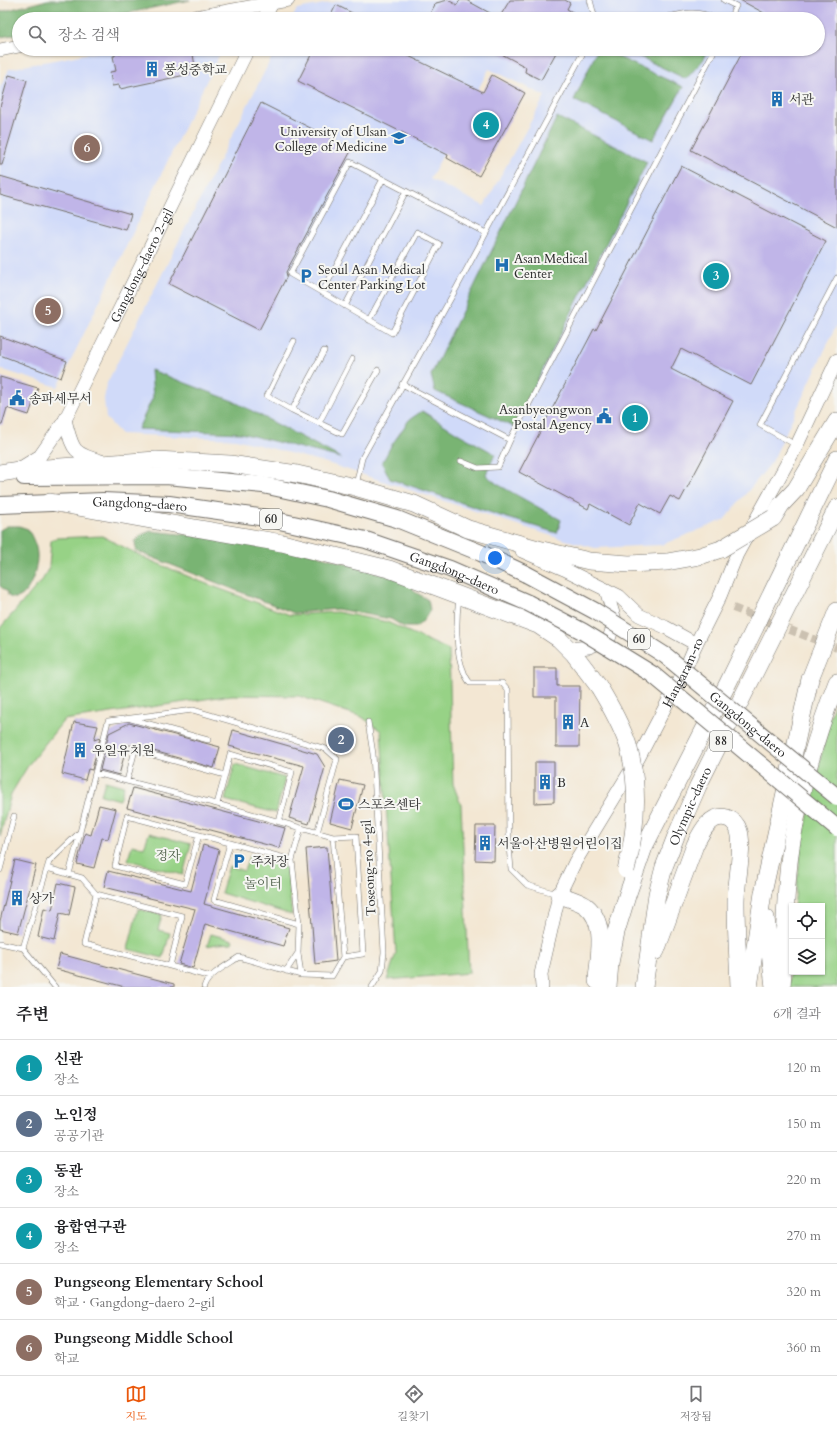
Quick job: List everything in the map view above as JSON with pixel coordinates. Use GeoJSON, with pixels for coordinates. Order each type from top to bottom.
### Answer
{"type":"FeatureCollection","features":[{"type":"Feature","properties":{"kind":"highway"},"geometry":{"type":"LineString","coordinates":[[773,518],[781,505],[796,489],[837,421]]}},
{"type":"Feature","properties":{"kind":"highway"},"geometry":{"type":"LineString","coordinates":[[0,474],[19,470],[156,460],[230,464],[297,474],[356,487],[414,504],[468,529],[571,558],[629,564],[666,562],[694,557],[721,549],[792,508],[804,495],[823,467],[837,451]]}},
{"type":"Feature","properties":{"kind":"highway"},"geometry":{"type":"LineString","coordinates":[[616,932],[644,847],[724,690],[837,459]]}},
{"type":"Feature","properties":{"kind":"highway"},"geometry":{"type":"LineString","coordinates":[[50,502],[282,543],[389,569],[538,624],[558,639],[569,649],[599,687],[619,725],[627,744],[632,765],[636,806],[635,827],[632,848],[621,889],[608,987]]}},
{"type":"Feature","properties":{"kind":"highway","name":"Olympic-daero"},"geometry":{"type":"LineString","coordinates":[[644,987],[657,894],[664,867],[676,836],[698,786],[837,508]]}},
{"type":"Feature","properties":{"kind":"highway"},"geometry":{"type":"LineString","coordinates":[[749,987],[763,893],[810,679],[837,611]]}},
{"type":"Feature","properties":{"kind":"highway"},"geometry":{"type":"LineString","coordinates":[[782,987],[788,876],[795,820],[813,754],[837,682]]}},
{"type":"Feature","properties":{"kind":"highway"},"geometry":{"type":"LineString","coordinates":[[644,987],[664,926],[695,845],[709,823],[719,817],[732,820],[737,825],[739,832],[740,842],[736,900],[740,987]]}},
{"type":"Feature","properties":{"kind":"highway"},"geometry":{"type":"LineString","coordinates":[[763,893],[774,987]]}},
{"type":"Feature","properties":{"kind":"highway"},"geometry":{"type":"LineString","coordinates":[[559,895],[584,905],[596,920],[600,941],[596,987]]}},
{"type":"Feature","properties":{"kind":"main road","name":"Gangdong-daero"},"geometry":{"type":"LineString","coordinates":[[0,477],[166,476],[263,485],[328,498],[397,519],[481,553],[526,574],[595,610],[666,656],[837,797]]}},
{"type":"Feature","properties":{"kind":"main road","name":"Gangdong-daero"},"geometry":{"type":"LineString","coordinates":[[0,505],[103,501],[169,504],[266,518],[366,540],[450,569],[528,603],[582,631],[652,674],[837,828]]}},
{"type":"Feature","properties":{"kind":"street"},"geometry":{"type":"LineString","coordinates":[[232,12],[288,0]]}},
{"type":"Feature","properties":{"kind":"street"},"geometry":{"type":"LineString","coordinates":[[268,12],[272,3]]}},
{"type":"Feature","properties":{"kind":"street"},"geometry":{"type":"LineString","coordinates":[[0,50],[12,47]]}},
{"type":"Feature","properties":{"kind":"street","name":"Gangdong-daero 2-gil"},"geometry":{"type":"LineString","coordinates":[[19,470],[40,456],[65,420],[245,56]]}},
{"type":"Feature","properties":{"kind":"street","name":"Hangaram-ro"},"geometry":{"type":"LineString","coordinates":[[542,987],[541,974],[559,895],[575,862],[639,757],[686,667],[720,596],[737,554],[797,445],[837,360]]}},
{"type":"Feature","properties":{"kind":"street"},"geometry":{"type":"LineString","coordinates":[[65,420],[73,448],[83,456],[110,463]]}},
{"type":"Feature","properties":{"kind":"street"},"geometry":{"type":"LineString","coordinates":[[468,529],[564,569],[619,596],[639,615],[696,644]]}},
{"type":"Feature","properties":{"kind":"street"},"geometry":{"type":"LineString","coordinates":[[569,649],[589,647],[608,639],[615,620],[606,590]]}},
{"type":"Feature","properties":{"kind":"street"},"geometry":{"type":"LineString","coordinates":[[615,620],[639,615]]}},
{"type":"Feature","properties":{"kind":"lane"},"geometry":{"type":"LineString","coordinates":[[590,0],[593,12]]}},
{"type":"Feature","properties":{"kind":"lane"},"geometry":{"type":"LineString","coordinates":[[724,0],[736,6],[733,12]]}},
{"type":"Feature","properties":{"kind":"lane"},"geometry":{"type":"LineString","coordinates":[[356,487],[362,458],[581,56]]}},
{"type":"Feature","properties":{"kind":"lane"},"geometry":{"type":"LineString","coordinates":[[461,461],[478,468],[498,467],[510,440],[711,56]]}},
{"type":"Feature","properties":{"kind":"lane"},"geometry":{"type":"LineString","coordinates":[[369,320],[417,232],[439,244],[392,332],[369,320],[290,274],[350,162],[486,233]]}},
{"type":"Feature","properties":{"kind":"lane"},"geometry":{"type":"LineString","coordinates":[[322,293],[383,179]]}},
{"type":"Feature","properties":{"kind":"lane"},"geometry":{"type":"LineString","coordinates":[[345,306],[406,191]]}},
{"type":"Feature","properties":{"kind":"lane"},"geometry":{"type":"LineString","coordinates":[[797,445],[760,425],[837,278]]}},
{"type":"Feature","properties":{"kind":"lane"},"geometry":{"type":"LineString","coordinates":[[294,341],[267,396],[342,434],[378,370]]}},
{"type":"Feature","properties":{"kind":"lane"},"geometry":{"type":"LineString","coordinates":[[292,410],[324,351]]}},
{"type":"Feature","properties":{"kind":"lane"},"geometry":{"type":"LineString","coordinates":[[319,422],[352,359]]}},
{"type":"Feature","properties":{"kind":"lane"},"geometry":{"type":"LineString","coordinates":[[402,384],[510,440]]}},
{"type":"Feature","properties":{"kind":"lane"},"geometry":{"type":"LineString","coordinates":[[459,595],[457,629],[458,651],[464,672],[470,683],[502,683],[508,690],[509,846],[511,869],[527,885],[559,895]]}},
{"type":"Feature","properties":{"kind":"lane"},"geometry":{"type":"LineString","coordinates":[[69,874],[108,721],[193,710],[326,749],[338,759],[317,833]]}},
{"type":"Feature","properties":{"kind":"lane"},"geometry":{"type":"LineString","coordinates":[[128,718],[208,740]]}},
{"type":"Feature","properties":{"kind":"lane","name":"Toseong-ro 4-gil"},"geometry":{"type":"LineString","coordinates":[[368,722],[373,754],[384,952],[382,971],[372,987]]}},
{"type":"Feature","properties":{"kind":"lane"},"geometry":{"type":"LineString","coordinates":[[127,781],[135,750],[225,774]]}},
{"type":"Feature","properties":{"kind":"lane"},"geometry":{"type":"LineString","coordinates":[[217,804],[230,754],[292,772],[279,822]]}},
{"type":"Feature","properties":{"kind":"lane"},"geometry":{"type":"LineString","coordinates":[[94,773],[217,804],[333,837],[356,836],[363,954],[342,957]]}},
{"type":"Feature","properties":{"kind":"lane"},"geometry":{"type":"LineString","coordinates":[[0,870],[14,816]]}},
{"type":"Feature","properties":{"kind":"lane"},"geometry":{"type":"LineString","coordinates":[[198,835],[185,884],[115,866],[127,816],[292,860]]}},
{"type":"Feature","properties":{"kind":"lane"},"geometry":{"type":"LineString","coordinates":[[301,828],[292,860],[299,924],[298,953],[302,975]]}},
{"type":"Feature","properties":{"kind":"lane"},"geometry":{"type":"LineString","coordinates":[[23,948],[49,862],[80,832]]}},
{"type":"Feature","properties":{"kind":"lane"},"geometry":{"type":"LineString","coordinates":[[204,987],[205,983],[219,970],[239,957],[302,975],[332,976],[342,957],[333,837]]}},
{"type":"Feature","properties":{"kind":"lane"},"geometry":{"type":"LineString","coordinates":[[230,843],[214,900],[299,924]]}},
{"type":"Feature","properties":{"kind":"lane"},"geometry":{"type":"LineString","coordinates":[[47,868],[82,878],[96,894],[182,916],[170,966]]}},
{"type":"Feature","properties":{"kind":"lane"},"geometry":{"type":"LineString","coordinates":[[96,894],[84,944],[211,977]]}},
{"type":"Feature","properties":{"kind":"lane"},"geometry":{"type":"LineString","coordinates":[[0,943],[23,948],[55,987]]}},
{"type":"Feature","properties":{"kind":"lane"},"geometry":{"type":"LineString","coordinates":[[286,971],[298,953]]}},
{"type":"Feature","properties":{"kind":"shaded area","name":"Asan Medical Center"},"geometry":{"type":"Polygon","coordinates":[[[345,0],[837,0],[837,324],[772,462],[724,520],[661,545],[595,548],[555,537],[327,463],[236,439],[121,434],[106,418],[104,399],[107,383],[272,56],[825,56],[825,12],[296,12],[297,9],[345,0]],[[489,69],[430,179],[484,206],[545,96],[489,69]]]}},
{"type":"Feature","properties":{"kind":"shaded area"},"geometry":{"type":"Polygon","coordinates":[[[75,56],[219,56],[58,387],[0,369],[0,88],[9,69],[75,56]]]}},
{"type":"Feature","properties":{"kind":"green space"},"geometry":{"type":"Polygon","coordinates":[[[48,0],[190,0],[133,12],[12,12],[12,35],[0,37],[0,12],[48,0]]]}},
{"type":"Feature","properties":{"kind":"green space"},"geometry":{"type":"Polygon","coordinates":[[[595,56],[616,56],[683,87],[653,140],[574,100],[595,56]]]}},
{"type":"Feature","properties":{"kind":"green space"},"geometry":{"type":"Polygon","coordinates":[[[638,56],[705,56],[704,59],[686,79],[638,56]]]}},
{"type":"Feature","properties":{"kind":"green space"},"geometry":{"type":"Polygon","coordinates":[[[557,117],[647,162],[514,427],[435,391],[431,375],[557,117]]]}},
{"type":"Feature","properties":{"kind":"green space"},"geometry":{"type":"Polygon","coordinates":[[[151,370],[233,401],[341,458],[241,433],[138,429],[153,397],[151,370]]]}},
{"type":"Feature","properties":{"kind":"green space"},"geometry":{"type":"Polygon","coordinates":[[[422,411],[495,454],[486,475],[497,484],[561,520],[557,533],[390,479],[382,463],[391,446],[409,420],[422,411]]]}},
{"type":"Feature","properties":{"kind":"green space"},"geometry":{"type":"Polygon","coordinates":[[[7,526],[19,526],[28,529],[37,552],[36,568],[31,584],[22,596],[16,598],[10,597],[8,593],[0,586],[0,530],[7,526]]]}},
{"type":"Feature","properties":{"kind":"green space"},"geometry":{"type":"Polygon","coordinates":[[[151,531],[283,545],[409,582],[415,592],[428,600],[430,610],[424,620],[416,627],[404,627],[391,619],[337,609],[294,613],[136,551],[135,541],[141,535],[151,531]]]}},
{"type":"Feature","properties":{"kind":"green space"},"geometry":{"type":"Polygon","coordinates":[[[102,536],[145,558],[199,581],[290,615],[337,612],[387,622],[449,650],[453,784],[461,805],[469,973],[387,980],[396,953],[381,731],[362,717],[299,696],[232,695],[64,720],[29,764],[11,794],[0,837],[0,628],[43,579],[49,567],[51,541],[56,538],[102,536]]]}},
{"type":"Feature","properties":{"kind":"green space"},"geometry":{"type":"Polygon","coordinates":[[[837,696],[837,987],[789,987],[790,975],[825,975],[825,903],[794,903],[802,843],[829,720],[837,696]]]}},
{"type":"Feature","properties":{"kind":"green space"},"geometry":{"type":"Polygon","coordinates":[[[235,764],[285,778],[276,813],[225,800],[235,764]]]}},
{"type":"Feature","properties":{"kind":"green space"},"geometry":{"type":"Polygon","coordinates":[[[105,781],[124,786],[120,800],[101,795],[105,781]]]}},
{"type":"Feature","properties":{"kind":"green space","name":"정자"},"geometry":{"type":"Polygon","coordinates":[[[149,833],[191,844],[183,875],[128,860],[132,845],[144,848],[149,833]]]}},
{"type":"Feature","properties":{"kind":"green space","name":"놀이터"},"geometry":{"type":"Polygon","coordinates":[[[249,856],[287,867],[292,915],[221,893],[229,866],[244,871],[249,856]]]}},
{"type":"Feature","properties":{"kind":"green space"},"geometry":{"type":"Polygon","coordinates":[[[138,909],[162,915],[158,930],[170,933],[163,958],[128,949],[138,909]]]}},
{"type":"Feature","properties":{"kind":"green space"},"geometry":{"type":"Polygon","coordinates":[[[211,934],[233,940],[232,943],[207,946],[211,934]]]}},
{"type":"Feature","properties":{"kind":"building"},"geometry":{"type":"Polygon","coordinates":[[[448,0],[457,5],[460,0],[466,0],[488,12],[431,12],[436,3],[448,0]]]}},
{"type":"Feature","properties":{"kind":"building"},"geometry":{"type":"Polygon","coordinates":[[[510,0],[565,0],[570,3],[567,9],[572,12],[503,12],[510,0]]]}},
{"type":"Feature","properties":{"kind":"building","name":"서관"},"geometry":{"type":"Polygon","coordinates":[[[740,0],[837,0],[837,227],[691,150],[740,56],[825,56],[825,12],[762,12],[740,0]]]}},
{"type":"Feature","properties":{"kind":"building"},"geometry":{"type":"Polygon","coordinates":[[[336,5],[350,12],[332,12],[336,5]]]}},
{"type":"Feature","properties":{"kind":"building","name":"풍성중학교"},"geometry":{"type":"Polygon","coordinates":[[[113,56],[193,56],[195,66],[188,67],[190,74],[120,89],[119,85],[112,86],[110,72],[116,71],[113,56]]]}},
{"type":"Feature","properties":{"kind":"building"},"geometry":{"type":"Polygon","coordinates":[[[310,56],[408,56],[483,92],[492,75],[525,93],[479,176],[447,158],[448,155],[298,81],[310,56]]]}},
{"type":"Feature","properties":{"kind":"building"},"geometry":{"type":"Polygon","coordinates":[[[505,56],[554,56],[541,80],[525,72],[526,67],[505,56]]]}},
{"type":"Feature","properties":{"kind":"building"},"geometry":{"type":"Polygon","coordinates":[[[9,75],[27,80],[2,165],[0,165],[0,107],[9,75]]]}},
{"type":"Feature","properties":{"kind":"building"},"geometry":{"type":"Polygon","coordinates":[[[261,103],[352,149],[286,272],[287,276],[259,330],[169,284],[261,103]]]}},
{"type":"Feature","properties":{"kind":"building"},"geometry":{"type":"Polygon","coordinates":[[[681,166],[826,241],[751,385],[681,349],[671,369],[733,401],[680,501],[670,496],[660,514],[640,503],[629,525],[590,504],[588,509],[519,472],[594,329],[596,330],[681,166]]]}},
{"type":"Feature","properties":{"kind":"building"},"geometry":{"type":"Polygon","coordinates":[[[0,176],[131,214],[126,230],[0,195],[0,176]]]}},
{"type":"Feature","properties":{"kind":"building"},"geometry":{"type":"Polygon","coordinates":[[[0,336],[67,361],[61,378],[0,355],[0,336]]]}},
{"type":"Feature","properties":{"kind":"building","name":"송파세무서"},"geometry":{"type":"Polygon","coordinates":[[[0,377],[38,388],[29,415],[7,408],[2,425],[0,425],[0,377]]]}},
{"type":"Feature","properties":{"kind":"building","name":"A"},"geometry":{"type":"Polygon","coordinates":[[[534,668],[557,668],[557,686],[580,686],[579,747],[556,747],[556,697],[534,697],[534,668]]]}},
{"type":"Feature","properties":{"kind":"building","name":"우일유치원"},"geometry":{"type":"Polygon","coordinates":[[[74,722],[98,726],[94,740],[100,738],[92,770],[88,769],[85,780],[62,774],[74,722]]]}},
{"type":"Feature","properties":{"kind":"building"},"geometry":{"type":"Polygon","coordinates":[[[129,723],[220,747],[214,768],[136,746],[127,745],[119,775],[100,770],[109,733],[129,723]]]}},
{"type":"Feature","properties":{"kind":"building"},"geometry":{"type":"Polygon","coordinates":[[[341,729],[346,730],[352,736],[352,746],[346,752],[341,753],[336,752],[330,746],[329,741],[330,736],[336,730],[341,729]]]}},
{"type":"Feature","properties":{"kind":"building"},"geometry":{"type":"Polygon","coordinates":[[[233,730],[317,754],[325,767],[309,824],[289,818],[304,766],[229,746],[233,730]]]}},
{"type":"Feature","properties":{"kind":"building","name":"B"},"geometry":{"type":"Polygon","coordinates":[[[535,762],[554,762],[554,802],[535,803],[535,762]]]}},
{"type":"Feature","properties":{"kind":"building","name":"스포츠센타"},"geometry":{"type":"Polygon","coordinates":[[[340,780],[363,785],[352,828],[330,822],[340,780]]]}},
{"type":"Feature","properties":{"kind":"building"},"geometry":{"type":"Polygon","coordinates":[[[133,788],[285,828],[279,848],[127,808],[133,788]]]}},
{"type":"Feature","properties":{"kind":"building"},"geometry":{"type":"Polygon","coordinates":[[[99,805],[116,809],[108,839],[102,838],[94,868],[77,864],[85,833],[91,835],[99,805]]]}},
{"type":"Feature","properties":{"kind":"building","name":"서울아산병원어린이집"},"geometry":{"type":"Polygon","coordinates":[[[476,826],[495,826],[494,861],[475,860],[476,826]]]}},
{"type":"Feature","properties":{"kind":"building"},"geometry":{"type":"Polygon","coordinates":[[[203,845],[219,850],[204,904],[289,928],[283,946],[205,924],[193,968],[179,964],[195,909],[104,887],[108,871],[191,891],[203,845]]]}},
{"type":"Feature","properties":{"kind":"building"},"geometry":{"type":"Polygon","coordinates":[[[327,847],[336,961],[315,964],[306,849],[327,847]]]}},
{"type":"Feature","properties":{"kind":"building","name":"상가"},"geometry":{"type":"Polygon","coordinates":[[[15,860],[36,865],[18,933],[0,929],[0,921],[15,860]]]}},
{"type":"Feature","properties":{"kind":"building"},"geometry":{"type":"Polygon","coordinates":[[[58,883],[75,887],[69,915],[60,913],[54,941],[38,937],[44,908],[52,910],[58,883]]]}},
{"type":"Feature","properties":{"kind":"building"},"geometry":{"type":"Polygon","coordinates":[[[60,954],[174,984],[174,987],[125,987],[56,969],[60,954]]]}},
{"type":"Feature","properties":{"kind":"tunnel"},"geometry":{"type":"LineString","coordinates":[[733,608],[837,648]]}},
{"type":"Feature","properties":{"kind":"place","name":"풍성중학교"},"geometry":{"type":"Point","coordinates":[152,69]}},
{"type":"Feature","properties":{"kind":"place","name":"서관"},"geometry":{"type":"Point","coordinates":[777,99]}},
{"type":"Feature","properties":{"kind":"place","name":"융합연구관"},"geometry":{"type":"Point","coordinates":[486,125]}},
{"type":"Feature","properties":{"kind":"place","name":"University of Ulsan College of Medicine"},"geometry":{"type":"Point","coordinates":[399,138]}},
{"type":"Feature","properties":{"kind":"place","name":"Pungseong Middle School"},"geometry":{"type":"Point","coordinates":[87,148]}},
{"type":"Feature","properties":{"kind":"place","name":"Asan Medical Center"},"geometry":{"type":"Point","coordinates":[502,265]}},
{"type":"Feature","properties":{"kind":"place","name":"Seoul Asan Medical Center Parking Lot"},"geometry":{"type":"Point","coordinates":[306,276]}},
{"type":"Feature","properties":{"kind":"place","name":"동관"},"geometry":{"type":"Point","coordinates":[716,276]}},
{"type":"Feature","properties":{"kind":"place","name":"Pungseong Elementary School"},"geometry":{"type":"Point","coordinates":[48,311]}},
{"type":"Feature","properties":{"kind":"place","name":"송파세무서"},"geometry":{"type":"Point","coordinates":[17,398]}},
{"type":"Feature","properties":{"kind":"place","name":"Asanbyeongwon Postal Agency"},"geometry":{"type":"Point","coordinates":[604,416]}},
{"type":"Feature","properties":{"kind":"place","name":"신관"},"geometry":{"type":"Point","coordinates":[635,418]}},
{"type":"Feature","properties":{"kind":"place","name":"A"},"geometry":{"type":"Point","coordinates":[568,722]}},
{"type":"Feature","properties":{"kind":"place","name":"노인정"},"geometry":{"type":"Point","coordinates":[341,740]}},
{"type":"Feature","properties":{"kind":"place","name":"우일유치원"},"geometry":{"type":"Point","coordinates":[80,750]}},
{"type":"Feature","properties":{"kind":"place","name":"B"},"geometry":{"type":"Point","coordinates":[545,782]}},
{"type":"Feature","properties":{"kind":"place","name":"스포츠센타"},"geometry":{"type":"Point","coordinates":[346,804]}},
{"type":"Feature","properties":{"kind":"place","name":"서울아산병원어린이집"},"geometry":{"type":"Point","coordinates":[485,843]}},
{"type":"Feature","properties":{"kind":"place","name":"주차장"},"geometry":{"type":"Point","coordinates":[239,861]}},
{"type":"Feature","properties":{"kind":"place","name":"상가"},"geometry":{"type":"Point","coordinates":[17,898]}}]}
